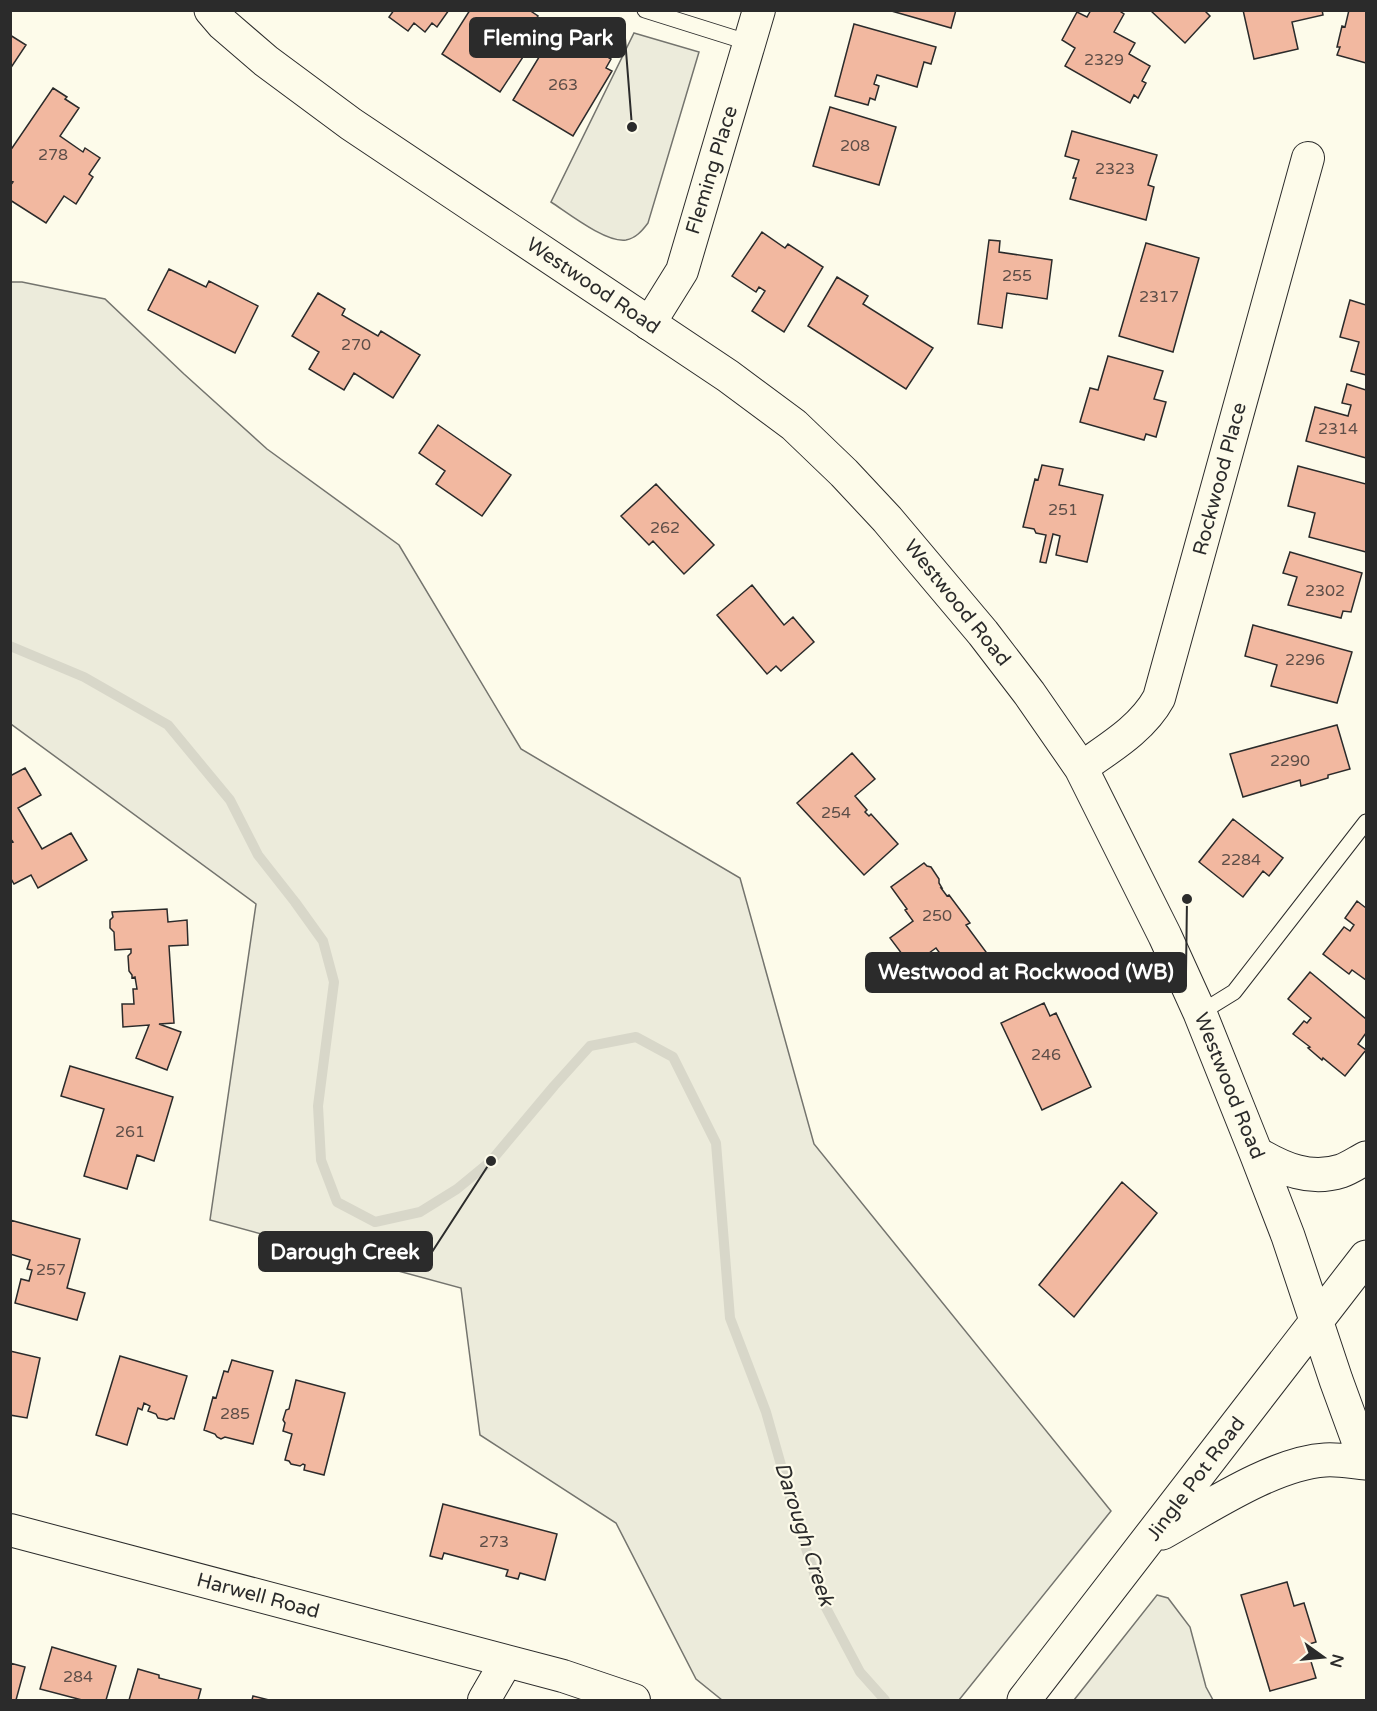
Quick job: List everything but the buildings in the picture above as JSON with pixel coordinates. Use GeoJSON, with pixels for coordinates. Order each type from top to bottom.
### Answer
{"type":"FeatureCollection","features":[{"type":"Feature","properties":{"kind":"street","name":"Westwood Road"},"geometry":{"type":"LineString","coordinates":[[211,10],[249,46],[305,91],[728,376],[794,425],[844,473],[933,571],[983,633],[1035,701],[1081,768],[1165,936],[1200,1013],[1288,1236],[1366,1463]]}},
{"type":"Feature","properties":{"kind":"street","name":"Fleming Place"},"geometry":{"type":"LineString","coordinates":[[649,324],[682,271],[759,10]]}},
{"type":"Feature","properties":{"kind":"street","name":"Rockwood Place"},"geometry":{"type":"LineString","coordinates":[[1081,768],[1137,726],[1153,709],[1159,698],[1308,158]]}},
{"type":"Feature","properties":{"kind":"street"},"geometry":{"type":"LineString","coordinates":[[1256,1153],[1277,1165],[1298,1173],[1318,1176],[1342,1171],[1366,1158]]}},
{"type":"Feature","properties":{"kind":"street","name":"Jingle Pot Road"},"geometry":{"type":"LineString","coordinates":[[1024,1701],[1366,1257]]}},
{"type":"Feature","properties":{"kind":"street"},"geometry":{"type":"LineString","coordinates":[[1150,1539],[1245,1486],[1292,1467],[1325,1460],[1366,1463]]}},
{"type":"Feature","properties":{"kind":"street","name":"Harwell Road"},"geometry":{"type":"LineString","coordinates":[[10,1530],[563,1676],[634,1701]]}},
{"type":"Feature","properties":{"kind":"street"},"geometry":{"type":"LineString","coordinates":[[484,1701],[506,1662]]}},
{"type":"Feature","properties":{"kind":"lane"},"geometry":{"type":"LineString","coordinates":[[645,10],[750,43]]}},
{"type":"Feature","properties":{"kind":"lane"},"geometry":{"type":"LineString","coordinates":[[1200,1013],[1234,992],[1366,822]]}},
{"type":"Feature","properties":{"kind":"shaded area"},"geometry":{"type":"Polygon","coordinates":[[[634,33],[699,52],[648,223],[633,238],[618,240],[587,226],[551,202],[634,33]]]}},
{"type":"Feature","properties":{"kind":"shaded area"},"geometry":{"type":"Polygon","coordinates":[[[11,282],[22,282],[105,299],[267,449],[399,545],[521,749],[740,878],[814,1144],[1111,1511],[959,1700],[722,1700],[696,1679],[616,1523],[480,1435],[461,1288],[210,1220],[256,904],[11,724],[11,282]]]}},
{"type":"Feature","properties":{"kind":"shaded area"},"geometry":{"type":"Polygon","coordinates":[[[1157,1595],[1168,1598],[1190,1627],[1206,1687],[1213,1700],[1074,1700],[1157,1595]]]}},
{"type":"Feature","properties":{"kind":"waterway","name":"Darough Creek"},"geometry":{"type":"LineString","coordinates":[[10,646],[84,677],[168,725],[230,800],[258,855],[323,941],[334,982],[318,1106],[321,1160],[337,1202],[375,1222],[420,1212],[457,1189],[491,1161],[590,1046],[636,1037],[673,1057],[716,1143],[730,1318],[766,1412],[794,1511],[824,1604],[860,1672],[885,1700]]}},
{"type":"Feature","properties":{"kind":"place","name":"Fleming Park"},"geometry":{"type":"Point","coordinates":[632,127]}},
{"type":"Feature","properties":{"kind":"place","name":"Westwood at Rockwood (WB)"},"geometry":{"type":"Point","coordinates":[1187,899]}},
{"type":"Feature","properties":{"kind":"place","name":"Darough Creek"},"geometry":{"type":"Point","coordinates":[491,1161]}}]}
